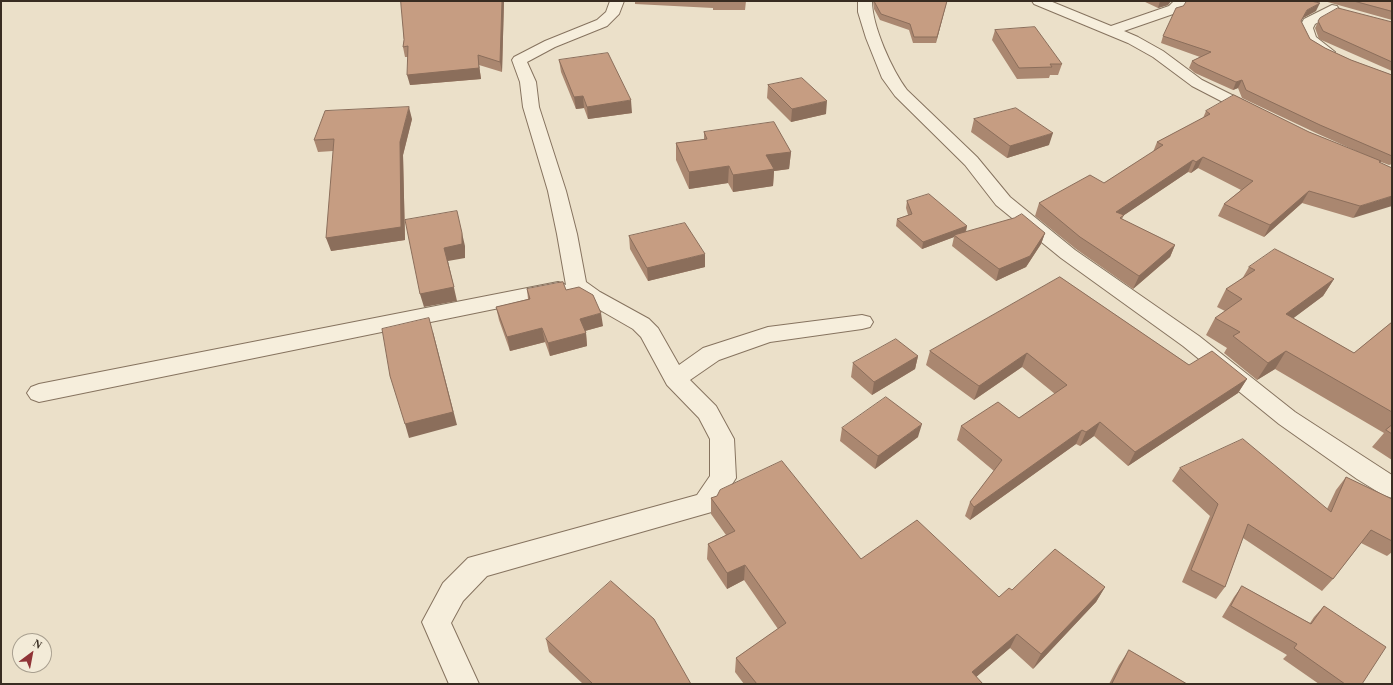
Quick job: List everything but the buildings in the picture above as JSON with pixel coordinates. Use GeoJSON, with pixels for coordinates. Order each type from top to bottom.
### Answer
{"type":"FeatureCollection","features":[{"type":"Feature","properties":{"kind":"street"},"geometry":{"type":"LineString","coordinates":[[464,684],[436,622],[453,592],[478,566],[661,517],[706,503],[723,478],[722,439],[708,412],[675,379],[650,333],[641,324],[593,297],[576,285],[567,234],[557,192],[530,107],[528,82],[519,60],[550,44],[602,23],[612,14],[617,1]]}},
{"type":"Feature","properties":{"kind":"street"},"geometry":{"type":"LineString","coordinates":[[864,1],[865,12],[872,38],[890,78],[901,93],[970,161],[1003,202],[1068,254],[1197,345],[1287,418],[1392,488]]}},
{"type":"Feature","properties":{"kind":"street"},"geometry":{"type":"LineString","coordinates":[[1040,1],[1065,13],[1133,40],[1158,54],[1197,83],[1268,118]]}},
{"type":"Feature","properties":{"kind":"street"},"geometry":{"type":"LineString","coordinates":[[1111,31],[1174,9],[1180,3],[1179,1]]}},
{"type":"Feature","properties":{"kind":"street"},"geometry":{"type":"LineString","coordinates":[[1317,5],[1347,13]]}},
{"type":"Feature","properties":{"kind":"street"},"geometry":{"type":"LineString","coordinates":[[1332,9],[1309,22],[1306,28],[1313,43],[1342,58]]}},
{"type":"Feature","properties":{"kind":"street"},"geometry":{"type":"LineString","coordinates":[[40,393],[576,285]]}},
{"type":"Feature","properties":{"kind":"street"},"geometry":{"type":"LineString","coordinates":[[675,379],[711,354],[768,335],[862,322]]}}]}
